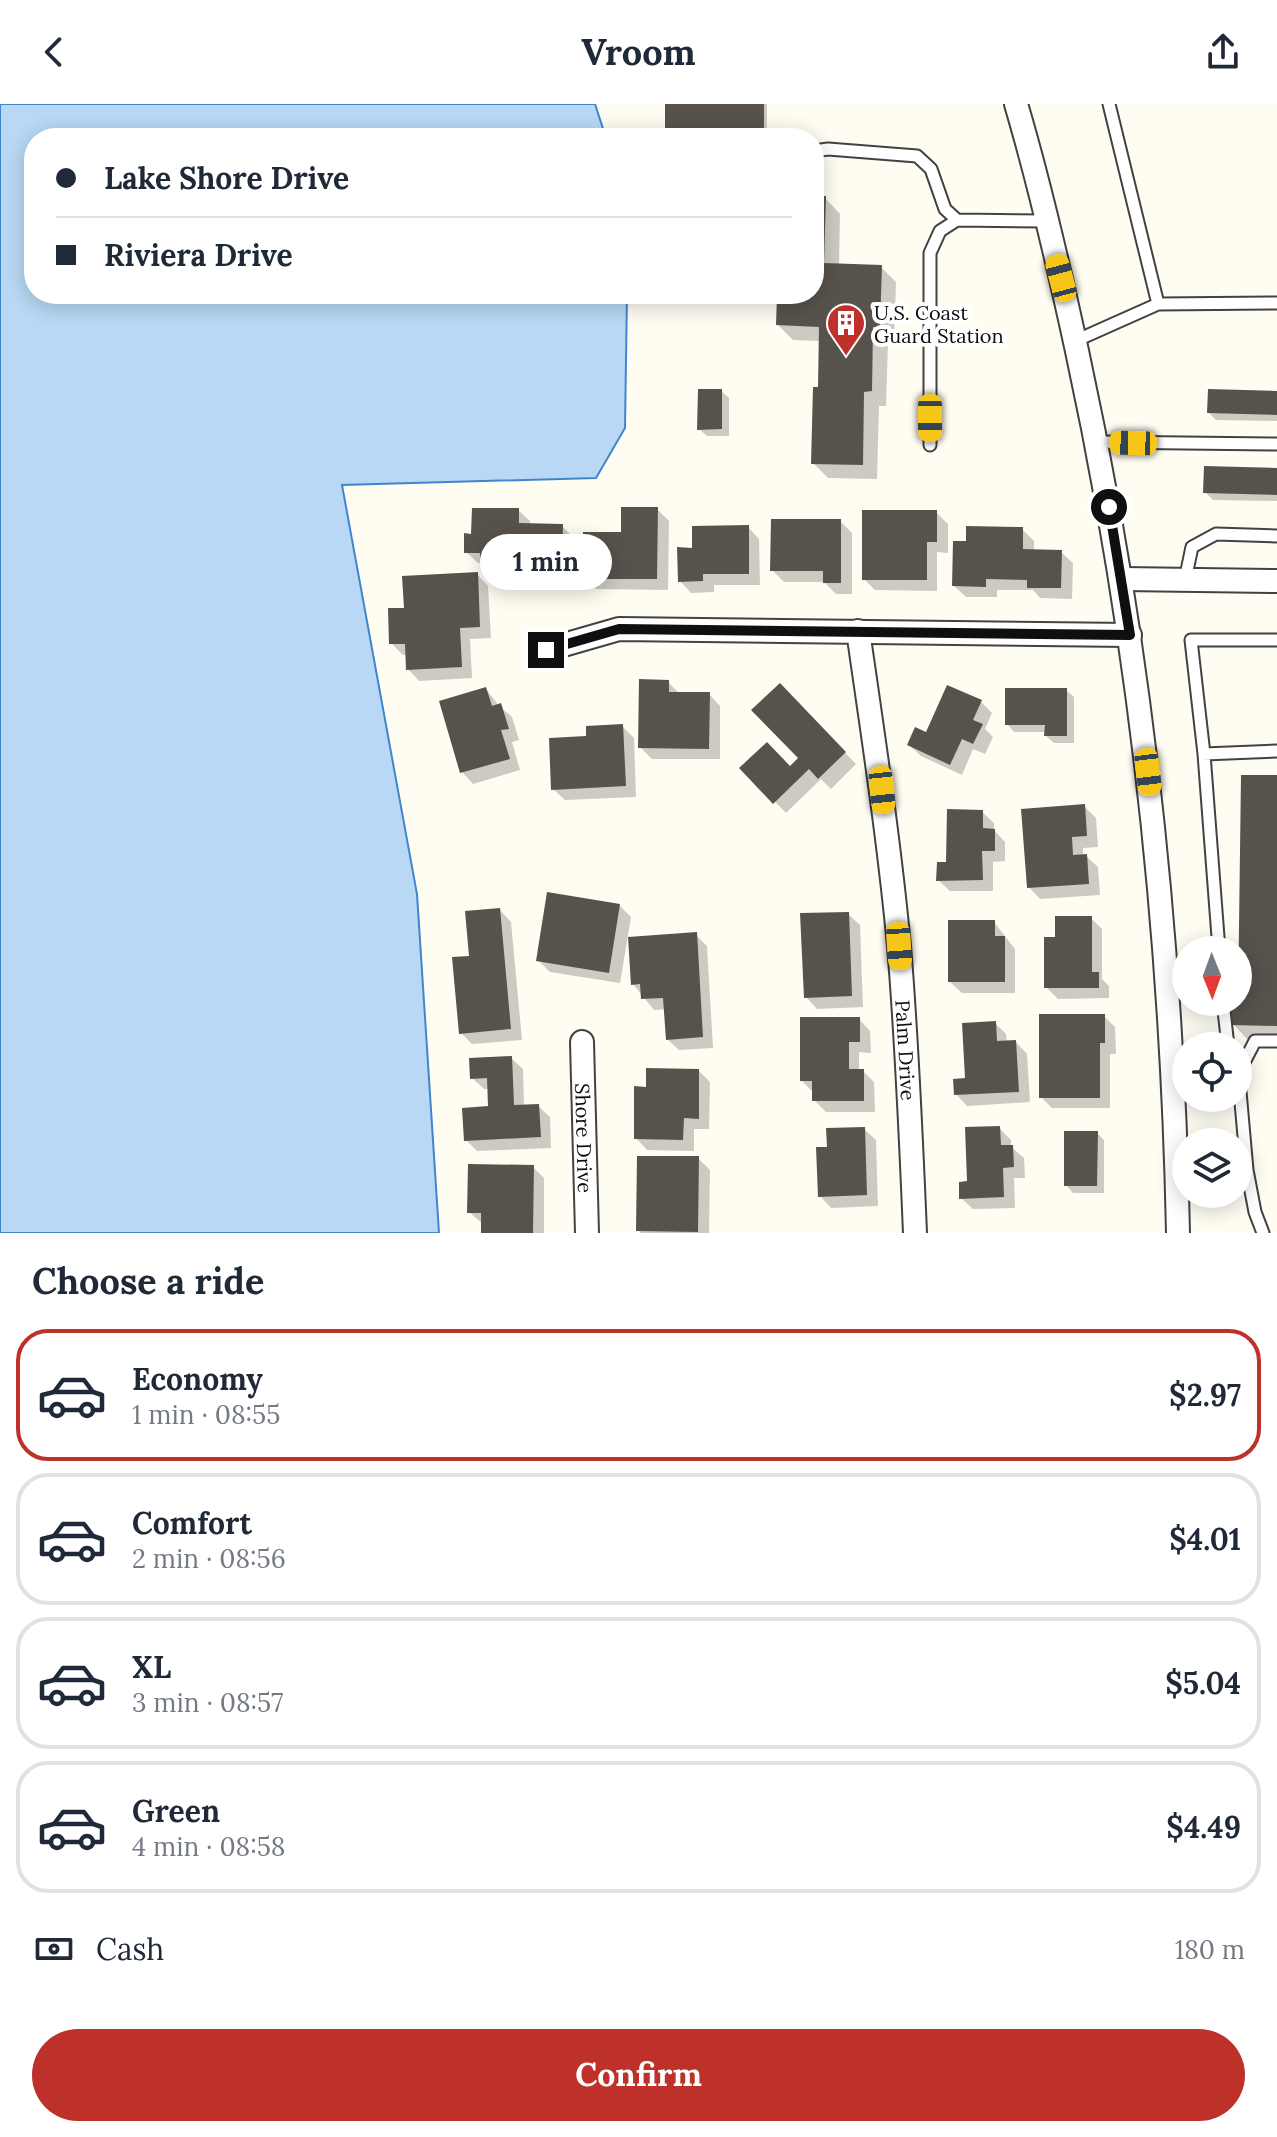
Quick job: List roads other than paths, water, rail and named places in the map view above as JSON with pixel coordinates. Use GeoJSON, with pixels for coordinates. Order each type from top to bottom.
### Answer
{"type":"FeatureCollection","features":[{"type":"Feature","properties":{"kind":"street"},"geometry":{"type":"LineString","coordinates":[[1016,104],[1075,341],[1122,579],[1152,800],[1167,961],[1176,1123],[1178,1233]]}},
{"type":"Feature","properties":{"kind":"street"},"geometry":{"type":"LineString","coordinates":[[1122,579],[1277,581]]}},
{"type":"Feature","properties":{"kind":"street"},"geometry":{"type":"LineString","coordinates":[[546,650],[619,629],[1130,635]]}},
{"type":"Feature","properties":{"kind":"street","name":"Palm Drive"},"geometry":{"type":"LineString","coordinates":[[858,631],[882,790],[899,946],[915,1233]]}},
{"type":"Feature","properties":{"kind":"street","name":"Shore Drive"},"geometry":{"type":"LineString","coordinates":[[582,1042],[587,1233]]}},
{"type":"Feature","properties":{"kind":"lane"},"geometry":{"type":"LineString","coordinates":[[1109,104],[1158,304]]}},
{"type":"Feature","properties":{"kind":"lane"},"geometry":{"type":"LineString","coordinates":[[824,150],[917,156],[931,169],[945,209],[957,220]]}},
{"type":"Feature","properties":{"kind":"lane"},"geometry":{"type":"LineString","coordinates":[[930,445],[930,253],[940,231],[957,220],[1046,221]]}},
{"type":"Feature","properties":{"kind":"lane"},"geometry":{"type":"LineString","coordinates":[[1075,341],[1158,304],[1277,303]]}},
{"type":"Feature","properties":{"kind":"lane"},"geometry":{"type":"LineString","coordinates":[[1097,442],[1277,444]]}},
{"type":"Feature","properties":{"kind":"lane"},"geometry":{"type":"LineString","coordinates":[[1185,580],[1192,547],[1216,534],[1277,536]]}},
{"type":"Feature","properties":{"kind":"lane"},"geometry":{"type":"LineString","coordinates":[[1218,936],[1204,754],[1191,640],[1277,640]]}},
{"type":"Feature","properties":{"kind":"lane"},"geometry":{"type":"LineString","coordinates":[[1204,754],[1277,751]]}},
{"type":"Feature","properties":{"kind":"lane"},"geometry":{"type":"LineString","coordinates":[[1252,1047],[1255,1041],[1277,1041]]}},
{"type":"Feature","properties":{"kind":"lane"},"geometry":{"type":"LineString","coordinates":[[1242,1112],[1247,1170],[1255,1212],[1263,1233]]}},
{"type":"Feature","properties":{"kind":"water"},"geometry":{"type":"Polygon","coordinates":[[[0,104],[595,104],[603,128],[24,128],[24,304],[627,304],[625,428],[596,478],[342,485],[417,894],[439,1233],[0,1233],[0,104]]]}},
{"type":"Feature","properties":{"kind":"place","name":"U.S. Coast Guard Station"},"geometry":{"type":"Point","coordinates":[846,357]}}]}
